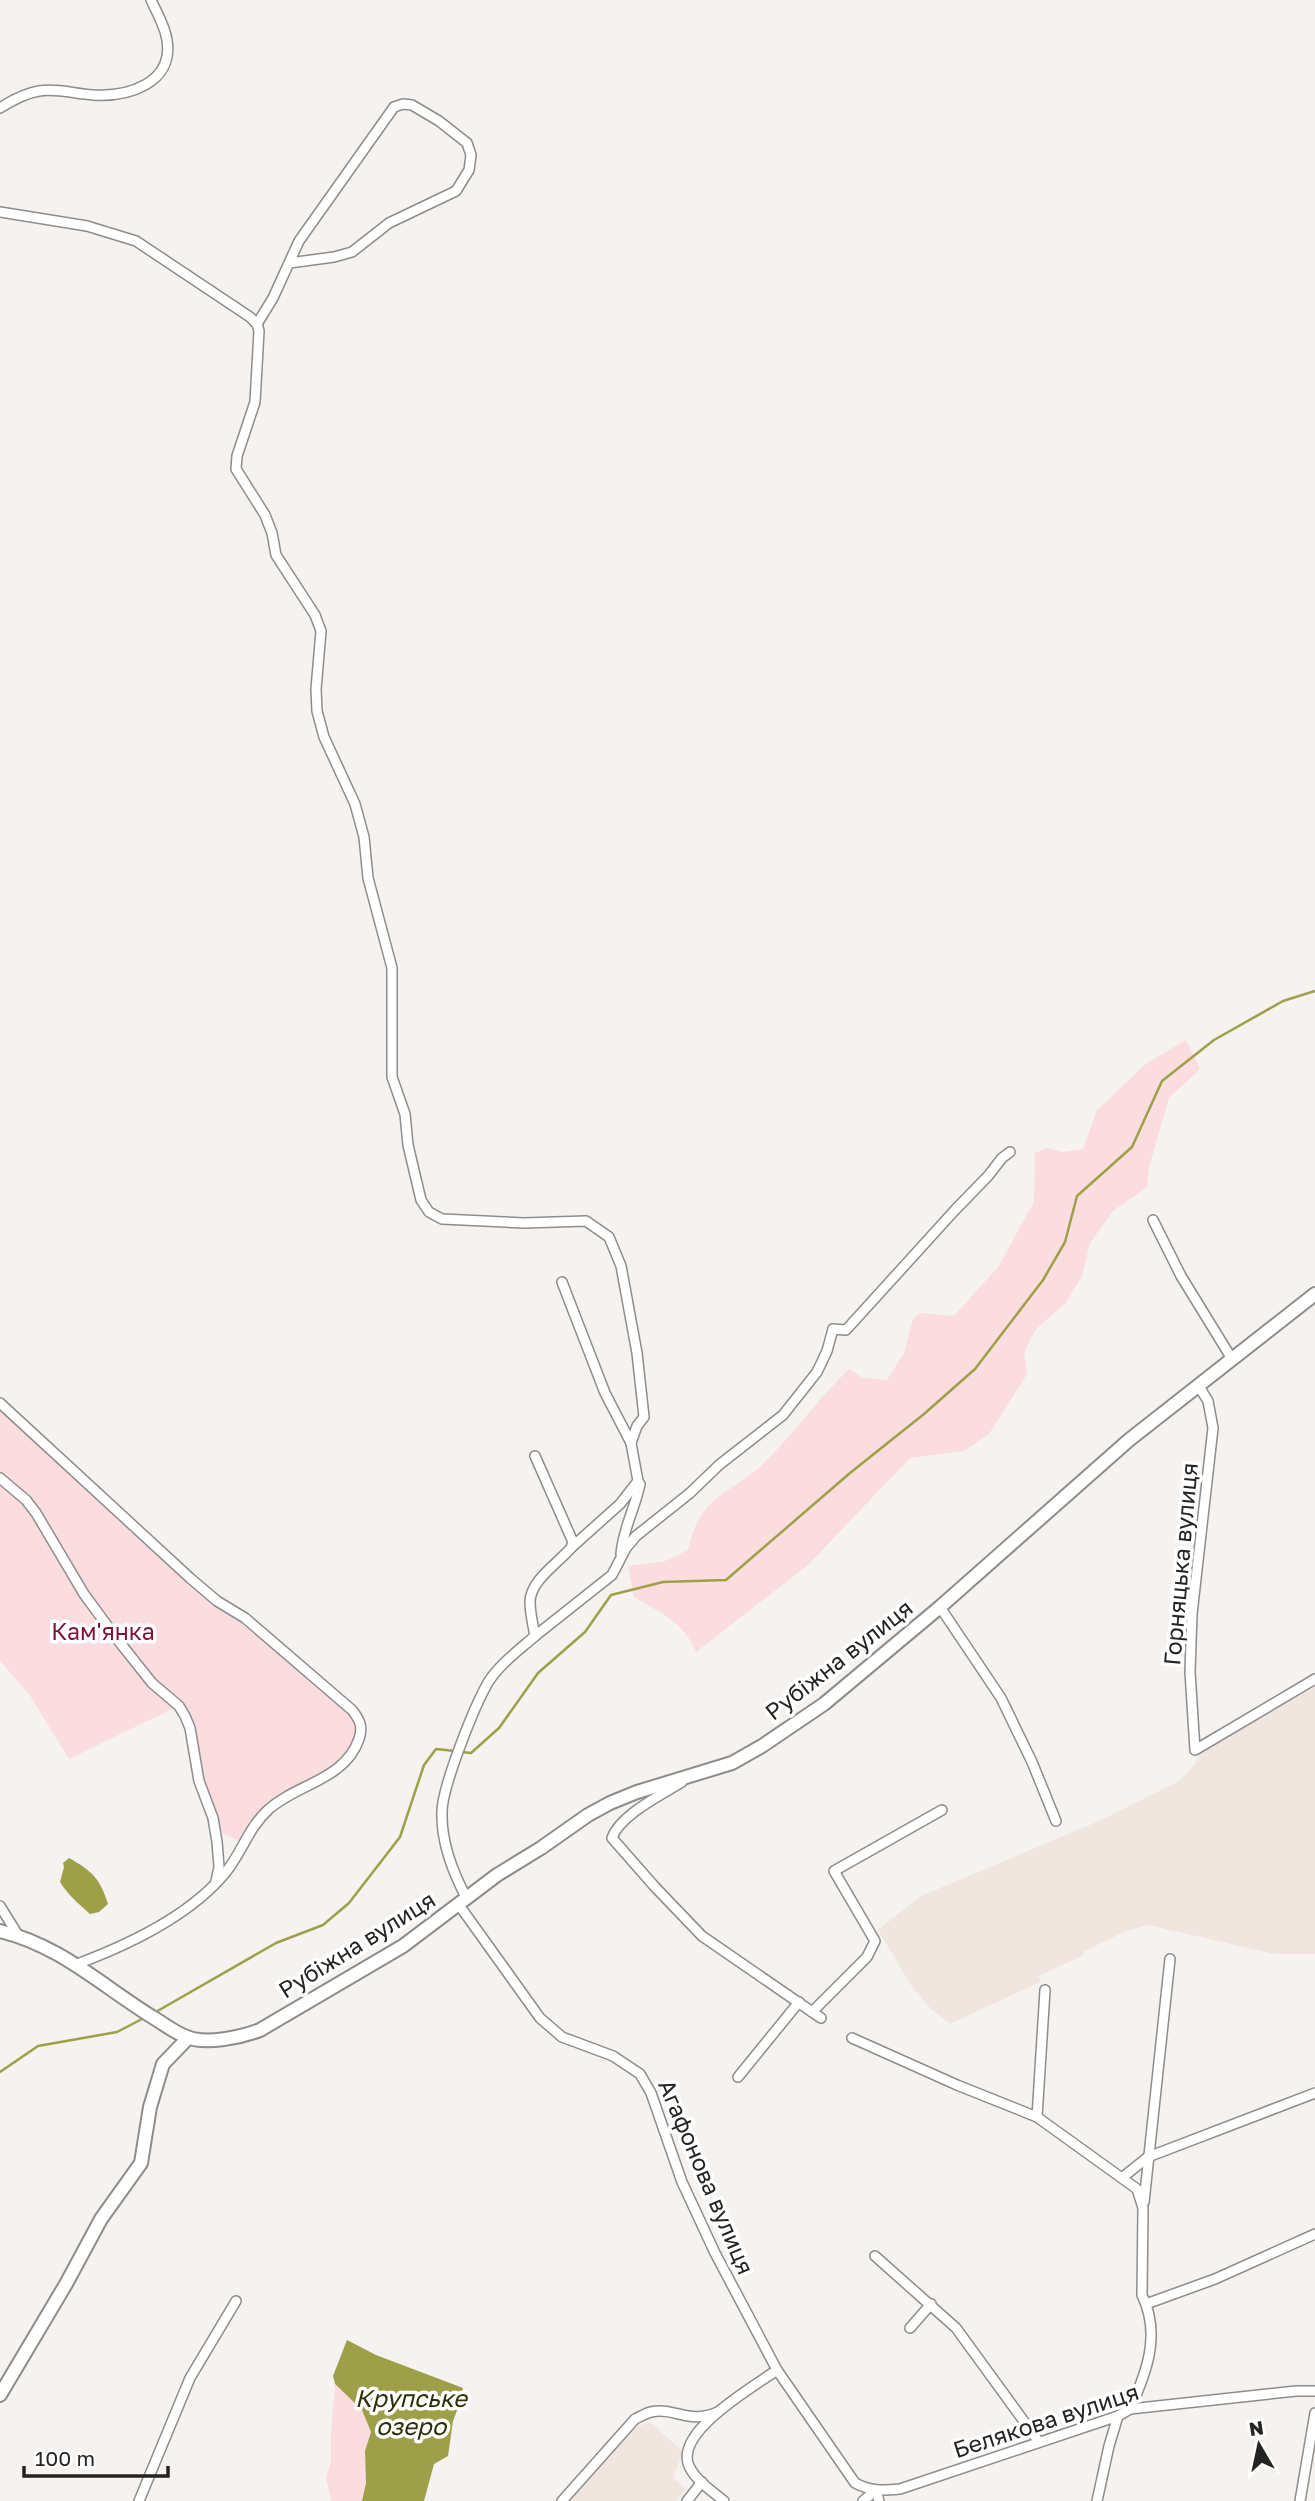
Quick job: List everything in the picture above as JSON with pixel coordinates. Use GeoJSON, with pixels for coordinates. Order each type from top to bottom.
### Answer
{"type":"FeatureCollection","features":[{"type":"Feature","properties":{"kind":"street"},"geometry":{"type":"LineString","coordinates":[[0,108],[36,91],[111,96],[137,91],[150,83],[164,64],[168,48],[163,26],[151,0]]}},
{"type":"Feature","properties":{"kind":"street"},"geometry":{"type":"LineString","coordinates":[[257,324],[273,298],[299,241],[394,107],[403,103],[412,105],[439,121],[467,143],[471,155],[469,170],[456,191],[389,223],[352,252],[289,263]]}},
{"type":"Feature","properties":{"kind":"street"},"geometry":{"type":"LineString","coordinates":[[0,212],[94,228],[136,241],[257,324],[259,331],[255,402],[237,456],[236,468],[265,516],[272,533],[276,555],[319,625],[321,639],[316,689],[317,711],[327,745],[355,804],[364,837],[368,878],[392,968],[392,1077],[405,1114],[408,1145],[421,1200],[429,1212],[442,1219],[524,1223],[586,1221],[609,1237],[621,1266],[637,1353],[645,1417],[637,1426],[631,1443]]}},
{"type":"Feature","properties":{"kind":"street","name":"Агафонова вулиця"},"geometry":{"type":"LineString","coordinates":[[876,2490],[866,2489],[855,2483],[845,2472],[777,2370],[698,2219],[682,2182],[652,2093],[640,2074],[613,2056],[575,2043],[550,2029],[463,1902],[444,1833],[443,1800],[457,1758],[490,1680],[535,1636],[612,1575],[636,1536],[783,1415],[817,1372],[833,1329],[846,1330],[1010,1152]]}},
{"type":"Feature","properties":{"kind":"street"},"geometry":{"type":"LineString","coordinates":[[1153,1220],[1181,1276],[1232,1359]]}},
{"type":"Feature","properties":{"kind":"street"},"geometry":{"type":"LineString","coordinates":[[535,1636],[530,1609],[531,1594],[571,1548],[620,1504],[638,1481],[631,1443],[605,1393],[562,1282]]}},
{"type":"Feature","properties":{"kind":"street","name":"Рубіжна вулиця"},"geometry":{"type":"LineString","coordinates":[[188,2038],[237,2039],[260,2030],[403,1946],[497,1875],[610,1803],[732,1763],[784,1732],[824,1704],[940,1607],[1064,1495],[1198,1385],[1315,1294]]}},
{"type":"Feature","properties":{"kind":"street","name":"Горняцька вулиця"},"geometry":{"type":"LineString","coordinates":[[1198,1385],[1208,1401],[1213,1428],[1192,1614],[1190,1672],[1195,1749],[1315,1679]]}},
{"type":"Feature","properties":{"kind":"street"},"geometry":{"type":"LineString","coordinates":[[0,1403],[190,1578],[218,1601],[245,1618],[352,1710],[362,1727],[358,1743],[345,1761],[327,1776],[266,1811],[253,1828],[237,1858],[216,1883],[188,1907],[115,1950],[77,1964]]}},
{"type":"Feature","properties":{"kind":"street"},"geometry":{"type":"LineString","coordinates":[[535,1456],[569,1531],[573,1542],[571,1548]]}},
{"type":"Feature","properties":{"kind":"street"},"geometry":{"type":"LineString","coordinates":[[621,1559],[623,1533],[637,1503],[640,1483],[635,1469]]}},
{"type":"Feature","properties":{"kind":"street"},"geometry":{"type":"LineString","coordinates":[[0,1478],[26,1500],[84,1594],[117,1639],[152,1683],[179,1706],[185,1716],[199,1781],[213,1818],[219,1867],[216,1883]]}},
{"type":"Feature","properties":{"kind":"street"},"geometry":{"type":"LineString","coordinates":[[940,1607],[1001,1698],[1032,1762],[1056,1821]]}},
{"type":"Feature","properties":{"kind":"street"},"geometry":{"type":"LineString","coordinates":[[690,1777],[630,1815],[615,1828],[612,1838],[702,1936],[821,2018]]}},
{"type":"Feature","properties":{"kind":"street"},"geometry":{"type":"LineString","coordinates":[[812,2012],[867,1957],[875,1941],[834,1871],[942,1810]]}},
{"type":"Feature","properties":{"kind":"street"},"geometry":{"type":"LineString","coordinates":[[0,1906],[18,1935]]}},
{"type":"Feature","properties":{"kind":"street"},"geometry":{"type":"LineString","coordinates":[[0,1931],[18,1935],[77,1964],[121,1997],[188,2038],[163,2064],[150,2107],[141,2163],[101,2219],[0,2395]]}},
{"type":"Feature","properties":{"kind":"street"},"geometry":{"type":"LineString","coordinates":[[1130,2409],[1150,2357],[1152,2337],[1142,2295],[1143,2208],[1170,1959]]}},
{"type":"Feature","properties":{"kind":"street"},"geometry":{"type":"LineString","coordinates":[[1037,2117],[1045,1990]]}},
{"type":"Feature","properties":{"kind":"street"},"geometry":{"type":"LineString","coordinates":[[738,2077],[799,2002]]}},
{"type":"Feature","properties":{"kind":"street"},"geometry":{"type":"LineString","coordinates":[[852,2038],[1037,2117],[1138,2189],[1143,2208]]}},
{"type":"Feature","properties":{"kind":"street"},"geometry":{"type":"LineString","coordinates":[[1123,2177],[1148,2157],[1315,2093]]}},
{"type":"Feature","properties":{"kind":"street"},"geometry":{"type":"LineString","coordinates":[[1146,2304],[1215,2279],[1315,2234]]}},
{"type":"Feature","properties":{"kind":"street"},"geometry":{"type":"LineString","coordinates":[[875,2256],[931,2304],[964,2337],[1039,2442]]}},
{"type":"Feature","properties":{"kind":"street"},"geometry":{"type":"LineString","coordinates":[[139,2501],[190,2378],[236,2301]]}},
{"type":"Feature","properties":{"kind":"street"},"geometry":{"type":"LineString","coordinates":[[910,2329],[931,2304]]}},
{"type":"Feature","properties":{"kind":"street"},"geometry":{"type":"LineString","coordinates":[[724,2501],[702,2483],[688,2464],[687,2448],[718,2412],[777,2370]]}},
{"type":"Feature","properties":{"kind":"street","name":"Белякова вулиця"},"geometry":{"type":"LineString","coordinates":[[876,2490],[900,2489],[922,2483],[1118,2417],[1130,2409],[1315,2391]]}},
{"type":"Feature","properties":{"kind":"street"},"geometry":{"type":"LineString","coordinates":[[562,2501],[635,2419],[650,2412],[688,2418],[705,2417],[718,2412]]}},
{"type":"Feature","properties":{"kind":"street"},"geometry":{"type":"LineString","coordinates":[[1300,2501],[1315,2413]]}},
{"type":"Feature","properties":{"kind":"street"},"geometry":{"type":"LineString","coordinates":[[1097,2501],[1118,2417]]}},
{"type":"Feature","properties":{"kind":"street"},"geometry":{"type":"LineString","coordinates":[[687,2501],[702,2483]]}},
{"type":"Feature","properties":{"kind":"street"},"geometry":{"type":"LineString","coordinates":[[863,2501],[876,2490],[879,2501]]}},
{"type":"Feature","properties":{"kind":"shaded area"},"geometry":{"type":"Polygon","coordinates":[[[1315,1687],[1315,1954],[1274,1954],[1148,1925],[1124,1932],[1083,1952],[1084,1955],[1039,1976],[1040,1982],[950,2024],[930,2008],[912,1987],[878,1930],[921,1896],[1099,1821],[1179,1781],[1195,1764],[1202,1750],[1315,1687]]]}},
{"type":"Feature","properties":{"kind":"shaded area"},"geometry":{"type":"Polygon","coordinates":[[[650,2422],[683,2452],[673,2478],[686,2489],[676,2501],[569,2501],[616,2444],[641,2425],[650,2422]]]}},
{"type":"Feature","properties":{"kind":"green space"},"geometry":{"type":"Polygon","coordinates":[[[1186,1040],[1200,1069],[1169,1098],[1149,1167],[1147,1187],[1113,1211],[1090,1243],[1082,1276],[1065,1304],[1036,1329],[1024,1352],[1027,1374],[989,1434],[964,1451],[910,1458],[808,1565],[696,1652],[678,1625],[634,1597],[628,1566],[665,1561],[688,1550],[694,1530],[710,1504],[768,1459],[849,1369],[863,1378],[887,1380],[904,1353],[913,1319],[920,1313],[954,1316],[998,1267],[1034,1202],[1035,1153],[1047,1148],[1063,1152],[1083,1149],[1097,1110],[1147,1063],[1186,1040]]]}},
{"type":"Feature","properties":{"kind":"green space","name":"Кам'янка"},"geometry":{"type":"Polygon","coordinates":[[[0,1405],[356,1719],[354,1744],[347,1753],[328,1770],[290,1795],[243,1838],[237,1840],[224,1834],[218,1826],[199,1765],[191,1718],[184,1707],[174,1708],[69,1759],[29,1694],[0,1661],[0,1405]]]}},
{"type":"Feature","properties":{"kind":"green space"},"geometry":{"type":"Polygon","coordinates":[[[335,2384],[362,2410],[371,2432],[365,2451],[366,2483],[362,2501],[331,2501],[326,2477],[331,2463],[335,2384]]]}},
{"type":"Feature","properties":{"kind":"water"},"geometry":{"type":"Polygon","coordinates":[[[69,1858],[89,1871],[102,1888],[108,1904],[99,1912],[90,1914],[60,1882],[63,1863],[69,1858]]]}},
{"type":"Feature","properties":{"kind":"water","name":"Крупське озеро"},"geometry":{"type":"Polygon","coordinates":[[[347,2340],[376,2355],[463,2388],[453,2421],[448,2456],[434,2464],[424,2501],[362,2501],[366,2483],[365,2451],[371,2432],[362,2410],[335,2384],[333,2376],[347,2340]]]}},
{"type":"Feature","properties":{"kind":"waterway"},"geometry":{"type":"LineString","coordinates":[[462,1752],[471,1753],[499,1728],[538,1673],[585,1632],[611,1595],[663,1582],[726,1580],[975,1369],[1043,1280],[1065,1242],[1077,1196],[1132,1147],[1162,1081],[1214,1040],[1283,1001],[1315,991]]}},
{"type":"Feature","properties":{"kind":"waterway"},"geometry":{"type":"LineString","coordinates":[[154,2013],[276,1943],[323,1925],[349,1903],[400,1837],[424,1765],[436,1749],[455,1751]]}},
{"type":"Feature","properties":{"kind":"waterway"},"geometry":{"type":"LineString","coordinates":[[0,2072],[38,2046],[117,2032],[144,2018]]}}]}
